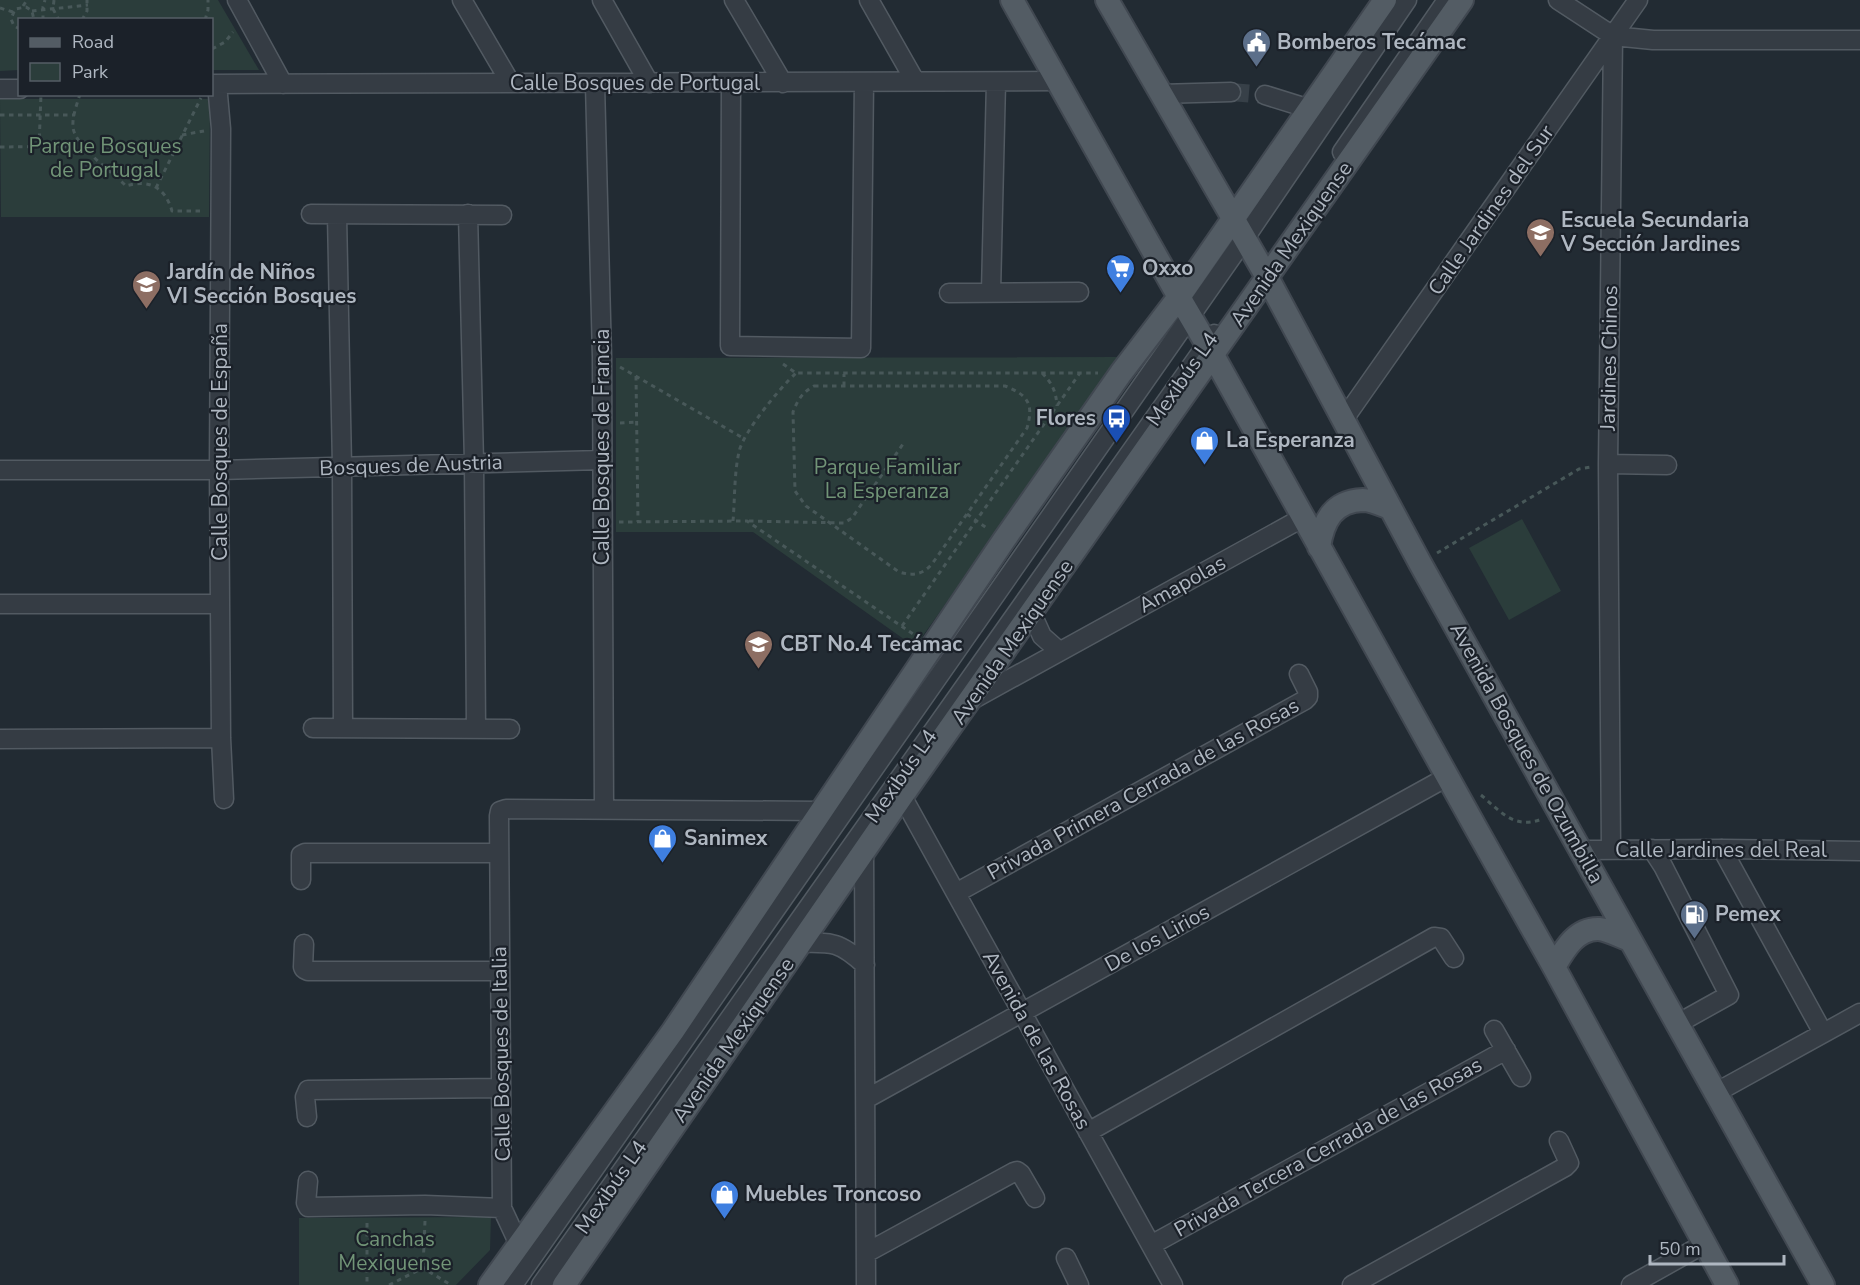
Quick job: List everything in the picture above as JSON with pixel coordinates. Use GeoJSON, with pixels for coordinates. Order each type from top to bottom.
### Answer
{"type":"FeatureCollection","features":[{"type":"Feature","properties":{"kind":"main road"},"geometry":{"type":"LineString","coordinates":[[1012,0],[1304,517],[1554,967],[1727,1285]]}},
{"type":"Feature","properties":{"kind":"main road","name":"Avenida Bosques de Ozumbilla"},"geometry":{"type":"LineString","coordinates":[[1107,0],[1264,272],[1420,563],[1823,1285]]}},
{"type":"Feature","properties":{"kind":"main road"},"geometry":{"type":"LineString","coordinates":[[496,1284],[523,1253],[1004,540],[1121,373],[1184,306],[1239,229],[1310,109],[1385,0]]}},
{"type":"Feature","properties":{"kind":"main road","name":"Avenida Mexiquense"},"geometry":{"type":"LineString","coordinates":[[549,1284],[800,943],[1032,614],[1264,272],[1462,0]]}},
{"type":"Feature","properties":{"kind":"main road"},"geometry":{"type":"LineString","coordinates":[[1319,547],[1322,528],[1330,514],[1344,504],[1364,500],[1390,508]]}},
{"type":"Feature","properties":{"kind":"main road"},"geometry":{"type":"LineString","coordinates":[[1554,967],[1568,944],[1583,932],[1599,929],[1630,940]]}},
{"type":"Feature","properties":{"kind":"street"},"geometry":{"type":"LineString","coordinates":[[237,0],[283,84]]}},
{"type":"Feature","properties":{"kind":"street"},"geometry":{"type":"LineString","coordinates":[[462,0],[510,82]]}},
{"type":"Feature","properties":{"kind":"street"},"geometry":{"type":"LineString","coordinates":[[602,0],[649,83]]}},
{"type":"Feature","properties":{"kind":"street"},"geometry":{"type":"LineString","coordinates":[[735,0],[783,83]]}},
{"type":"Feature","properties":{"kind":"street"},"geometry":{"type":"LineString","coordinates":[[869,0],[915,81]]}},
{"type":"Feature","properties":{"kind":"street"},"geometry":{"type":"LineString","coordinates":[[1239,229],[1407,0]]}},
{"type":"Feature","properties":{"kind":"street"},"geometry":{"type":"LineString","coordinates":[[1264,272],[1447,0]]}},
{"type":"Feature","properties":{"kind":"street"},"geometry":{"type":"LineString","coordinates":[[1558,0],[1613,36],[1653,40],[1860,40]]}},
{"type":"Feature","properties":{"kind":"street","name":"Calle Jardines del Sur"},"geometry":{"type":"LineString","coordinates":[[1344,419],[1638,0]]}},
{"type":"Feature","properties":{"kind":"street","name":"Jardines Chinos"},"geometry":{"type":"LineString","coordinates":[[1611,849],[1608,464],[1613,36]]}},
{"type":"Feature","properties":{"kind":"street","name":"Calle Bosques de Portugal"},"geometry":{"type":"LineString","coordinates":[[213,87],[510,82],[595,84],[1059,81]]}},
{"type":"Feature","properties":{"kind":"street"},"geometry":{"type":"LineString","coordinates":[[731,83],[730,346],[861,348],[864,82]]}},
{"type":"Feature","properties":{"kind":"street"},"geometry":{"type":"LineString","coordinates":[[991,292],[996,82]]}},
{"type":"Feature","properties":{"kind":"street","name":"Calle Bosques de Francia"},"geometry":{"type":"LineString","coordinates":[[595,84],[602,357],[604,810]]}},
{"type":"Feature","properties":{"kind":"street"},"geometry":{"type":"LineString","coordinates":[[0,89],[18,89]]}},
{"type":"Feature","properties":{"kind":"street"},"geometry":{"type":"LineString","coordinates":[[1160,94],[1231,92]]}},
{"type":"Feature","properties":{"kind":"street"},"geometry":{"type":"LineString","coordinates":[[1265,95],[1310,109]]}},
{"type":"Feature","properties":{"kind":"street","name":"Calle Bosques de España"},"geometry":{"type":"LineString","coordinates":[[212,96],[221,129],[219,470],[221,738],[224,799]]}},
{"type":"Feature","properties":{"kind":"street"},"geometry":{"type":"LineString","coordinates":[[311,214],[502,215]]}},
{"type":"Feature","properties":{"kind":"street"},"geometry":{"type":"LineString","coordinates":[[468,214],[474,462],[476,728]]}},
{"type":"Feature","properties":{"kind":"street"},"geometry":{"type":"LineString","coordinates":[[338,215],[343,728]]}},
{"type":"Feature","properties":{"kind":"street"},"geometry":{"type":"LineString","coordinates":[[949,293],[1079,292]]}},
{"type":"Feature","properties":{"kind":"street","name":"Mexibús L4"},"geometry":{"type":"LineString","coordinates":[[523,1253],[1184,306]]}},
{"type":"Feature","properties":{"kind":"street","name":"Mexibús L4"},"geometry":{"type":"LineString","coordinates":[[549,1284],[1210,349]]}},
{"type":"Feature","properties":{"kind":"street","name":"Bosques de Austria"},"geometry":{"type":"LineString","coordinates":[[0,470],[219,470],[602,460]]}},
{"type":"Feature","properties":{"kind":"street"},"geometry":{"type":"LineString","coordinates":[[1608,464],[1667,465]]}},
{"type":"Feature","properties":{"kind":"street","name":"Amapolas"},"geometry":{"type":"LineString","coordinates":[[970,701],[1304,517]]}},
{"type":"Feature","properties":{"kind":"street"},"geometry":{"type":"LineString","coordinates":[[0,604],[220,604]]}},
{"type":"Feature","properties":{"kind":"street"},"geometry":{"type":"LineString","coordinates":[[1032,614],[1042,636],[1059,651]]}},
{"type":"Feature","properties":{"kind":"street","name":"Privada Primera Cerrada de las Rosas"},"geometry":{"type":"LineString","coordinates":[[956,893],[1305,700],[1308,692],[1299,674]]}},
{"type":"Feature","properties":{"kind":"street"},"geometry":{"type":"LineString","coordinates":[[313,728],[510,729]]}},
{"type":"Feature","properties":{"kind":"street"},"geometry":{"type":"LineString","coordinates":[[0,739],[221,738]]}},
{"type":"Feature","properties":{"kind":"street","name":"De los Lirios"},"geometry":{"type":"LineString","coordinates":[[866,1099],[1447,777]]}},
{"type":"Feature","properties":{"kind":"street","name":"Avenida de las Rosas"},"geometry":{"type":"LineString","coordinates":[[902,796],[1173,1285]]}},
{"type":"Feature","properties":{"kind":"street","name":"Calle Bosques de Italia"},"geometry":{"type":"LineString","coordinates":[[549,1284],[523,1253],[502,1208],[500,811],[506,809],[604,810]]}},
{"type":"Feature","properties":{"kind":"street"},"geometry":{"type":"LineString","coordinates":[[604,810],[822,811]]}},
{"type":"Feature","properties":{"kind":"street"},"geometry":{"type":"LineString","coordinates":[[1652,849],[1729,995],[1677,1024]]}},
{"type":"Feature","properties":{"kind":"street"},"geometry":{"type":"LineString","coordinates":[[1722,849],[1823,1033]]}},
{"type":"Feature","properties":{"kind":"street","name":"Calle Jardines del Real"},"geometry":{"type":"LineString","coordinates":[[1581,850],[1860,851]]}},
{"type":"Feature","properties":{"kind":"street"},"geometry":{"type":"LineString","coordinates":[[864,852],[866,1285]]}},
{"type":"Feature","properties":{"kind":"street"},"geometry":{"type":"LineString","coordinates":[[301,880],[301,855],[305,853],[499,853]]}},
{"type":"Feature","properties":{"kind":"street"},"geometry":{"type":"LineString","coordinates":[[1088,1132],[1434,937],[1441,938],[1454,958]]}},
{"type":"Feature","properties":{"kind":"street"},"geometry":{"type":"LineString","coordinates":[[800,943],[824,942],[840,945],[865,965]]}},
{"type":"Feature","properties":{"kind":"street"},"geometry":{"type":"LineString","coordinates":[[304,944],[303,967],[308,971],[500,971]]}},
{"type":"Feature","properties":{"kind":"street"},"geometry":{"type":"LineString","coordinates":[[1717,1092],[1860,1013]]}},
{"type":"Feature","properties":{"kind":"street","name":"Privada Tercera Cerrada de las Rosas"},"geometry":{"type":"LineString","coordinates":[[1494,1030],[1521,1077]]}},
{"type":"Feature","properties":{"kind":"street","name":"Privada Tercera Cerrada de las Rosas"},"geometry":{"type":"LineString","coordinates":[[1150,1245],[1506,1050]]}},
{"type":"Feature","properties":{"kind":"street"},"geometry":{"type":"LineString","coordinates":[[307,1117],[305,1097],[308,1090],[501,1088]]}},
{"type":"Feature","properties":{"kind":"street"},"geometry":{"type":"LineString","coordinates":[[1352,1285],[1565,1167],[1569,1163],[1568,1158],[1558,1141]]}},
{"type":"Feature","properties":{"kind":"street"},"geometry":{"type":"LineString","coordinates":[[866,1253],[1017,1171],[1035,1198]]}},
{"type":"Feature","properties":{"kind":"street"},"geometry":{"type":"LineString","coordinates":[[308,1181],[306,1203],[308,1207],[425,1205],[502,1208]]}},
{"type":"Feature","properties":{"kind":"street"},"geometry":{"type":"LineString","coordinates":[[1631,1285],[1704,1244]]}},
{"type":"Feature","properties":{"kind":"street"},"geometry":{"type":"LineString","coordinates":[[1065,1258],[1079,1285]]}},
{"type":"Feature","properties":{"kind":"path"},"geometry":{"type":"LineString","coordinates":[[18,28],[12,23],[11,15],[27,0]]}},
{"type":"Feature","properties":{"kind":"path"},"geometry":{"type":"LineString","coordinates":[[43,18],[45,0]]}},
{"type":"Feature","properties":{"kind":"path"},"geometry":{"type":"LineString","coordinates":[[54,0],[53,9],[58,18]]}},
{"type":"Feature","properties":{"kind":"path"},"geometry":{"type":"LineString","coordinates":[[83,18],[87,11],[87,0]]}},
{"type":"Feature","properties":{"kind":"path"},"geometry":{"type":"LineString","coordinates":[[205,18],[208,0]]}},
{"type":"Feature","properties":{"kind":"path"},"geometry":{"type":"LineString","coordinates":[[23,6],[32,11],[88,5]]}},
{"type":"Feature","properties":{"kind":"path"},"geometry":{"type":"LineString","coordinates":[[0,8],[13,12]]}},
{"type":"Feature","properties":{"kind":"path"},"geometry":{"type":"LineString","coordinates":[[32,11],[34,18]]}},
{"type":"Feature","properties":{"kind":"path"},"geometry":{"type":"LineString","coordinates":[[213,48],[225,42],[246,17]]}},
{"type":"Feature","properties":{"kind":"path"},"geometry":{"type":"LineString","coordinates":[[39,147],[41,96]]}},
{"type":"Feature","properties":{"kind":"path"},"geometry":{"type":"LineString","coordinates":[[80,96],[72,124],[75,138],[126,186],[138,182],[156,188],[169,199],[172,211],[221,212]]}},
{"type":"Feature","properties":{"kind":"path"},"geometry":{"type":"LineString","coordinates":[[156,188],[205,96]]}},
{"type":"Feature","properties":{"kind":"path"},"geometry":{"type":"LineString","coordinates":[[0,115],[75,115]]}},
{"type":"Feature","properties":{"kind":"path"},"geometry":{"type":"LineString","coordinates":[[0,147],[84,146]]}},
{"type":"Feature","properties":{"kind":"path"},"geometry":{"type":"LineString","coordinates":[[760,347],[796,374],[1121,373]]}},
{"type":"Feature","properties":{"kind":"path"},"geometry":{"type":"LineString","coordinates":[[602,357],[743,438]]}},
{"type":"Feature","properties":{"kind":"path"},"geometry":{"type":"LineString","coordinates":[[1042,373],[1056,392],[1057,406]]}},
{"type":"Feature","properties":{"kind":"path"},"geometry":{"type":"LineString","coordinates":[[902,626],[1080,373]]}},
{"type":"Feature","properties":{"kind":"path"},"geometry":{"type":"LineString","coordinates":[[733,521],[739,452],[743,438],[787,382],[796,374]]}},
{"type":"Feature","properties":{"kind":"path"},"geometry":{"type":"LineString","coordinates":[[844,374],[844,386]]}},
{"type":"Feature","properties":{"kind":"path"},"geometry":{"type":"LineString","coordinates":[[636,376],[638,522]]}},
{"type":"Feature","properties":{"kind":"path"},"geometry":{"type":"LineString","coordinates":[[814,386],[1005,386],[1026,397],[1030,417],[1027,428],[967,514],[926,571],[918,574],[899,572],[806,507],[795,491],[793,412],[797,401],[805,391],[814,386]]}},
{"type":"Feature","properties":{"kind":"path"},"geometry":{"type":"LineString","coordinates":[[602,522],[843,523],[852,518],[903,444]]}},
{"type":"Feature","properties":{"kind":"path"},"geometry":{"type":"LineString","coordinates":[[1420,563],[1579,469],[1608,464]]}},
{"type":"Feature","properties":{"kind":"path"},"geometry":{"type":"LineString","coordinates":[[967,514],[1004,540]]}},
{"type":"Feature","properties":{"kind":"path"},"geometry":{"type":"LineString","coordinates":[[747,521],[932,647]]}},
{"type":"Feature","properties":{"kind":"path"},"geometry":{"type":"LineString","coordinates":[[1477,792],[1507,818],[1522,822],[1534,822],[1547,817],[1558,807]]}},
{"type":"Feature","properties":{"kind":"path"},"geometry":{"type":"LineString","coordinates":[[423,1268],[425,1205]]}},
{"type":"Feature","properties":{"kind":"path"},"geometry":{"type":"LineString","coordinates":[[366,1206],[367,1285]]}},
{"type":"Feature","properties":{"kind":"path"},"geometry":{"type":"LineString","coordinates":[[388,1285],[423,1268]]}},
{"type":"Feature","properties":{"kind":"path"},"geometry":{"type":"LineString","coordinates":[[423,1268],[451,1285]]}},
{"type":"Feature","properties":{"kind":"green space"},"geometry":{"type":"Polygon","coordinates":[[[0,0],[218,0],[259,70],[213,70],[213,18],[18,18],[18,70],[0,71],[0,0]]]}},
{"type":"Feature","properties":{"kind":"green space","name":"Parque Bosques de Portugal"},"geometry":{"type":"Polygon","coordinates":[[[0,99],[210,99],[209,217],[1,217],[0,99]]]}},
{"type":"Feature","properties":{"kind":"green space","name":"Parque Familiar La Esperanza"},"geometry":{"type":"Polygon","coordinates":[[[1120,357],[915,647],[753,532],[616,532],[616,358],[1120,357]]]}},
{"type":"Feature","properties":{"kind":"green space"},"geometry":{"type":"Polygon","coordinates":[[[1522,519],[1561,591],[1509,620],[1469,548],[1522,519]]]}},
{"type":"Feature","properties":{"kind":"green space","name":"Canchas Mexiquense"},"geometry":{"type":"Polygon","coordinates":[[[491,1217],[490,1250],[456,1285],[299,1285],[299,1218],[491,1217]]]}},
{"type":"Feature","properties":{"kind":"tunnel"},"geometry":{"type":"LineString","coordinates":[[1231,92],[1265,95]]}},
{"type":"Feature","properties":{"kind":"place","name":"Bomberos Tecámac"},"geometry":{"type":"Point","coordinates":[1256,68]}},
{"type":"Feature","properties":{"kind":"place","name":"Escuela Secundaria V Sección Jardines"},"geometry":{"type":"Point","coordinates":[1540,258]}},
{"type":"Feature","properties":{"kind":"place","name":"Oxxo"},"geometry":{"type":"Point","coordinates":[1121,294]}},
{"type":"Feature","properties":{"kind":"place","name":"Jardín de Niños VI Sección Bosques"},"geometry":{"type":"Point","coordinates":[146,310]}},
{"type":"Feature","properties":{"kind":"place","name":"Flores"},"geometry":{"type":"Point","coordinates":[1117,444]}},
{"type":"Feature","properties":{"kind":"place","name":"La Esperanza"},"geometry":{"type":"Point","coordinates":[1205,466]}},
{"type":"Feature","properties":{"kind":"place","name":"CBT No.4 Tecámac"},"geometry":{"type":"Point","coordinates":[759,670]}},
{"type":"Feature","properties":{"kind":"place","name":"Sanimex"},"geometry":{"type":"Point","coordinates":[663,864]}},
{"type":"Feature","properties":{"kind":"place","name":"Pemex"},"geometry":{"type":"Point","coordinates":[1694,940]}},
{"type":"Feature","properties":{"kind":"place","name":"Muebles Troncoso"},"geometry":{"type":"Point","coordinates":[724,1220]}}]}
